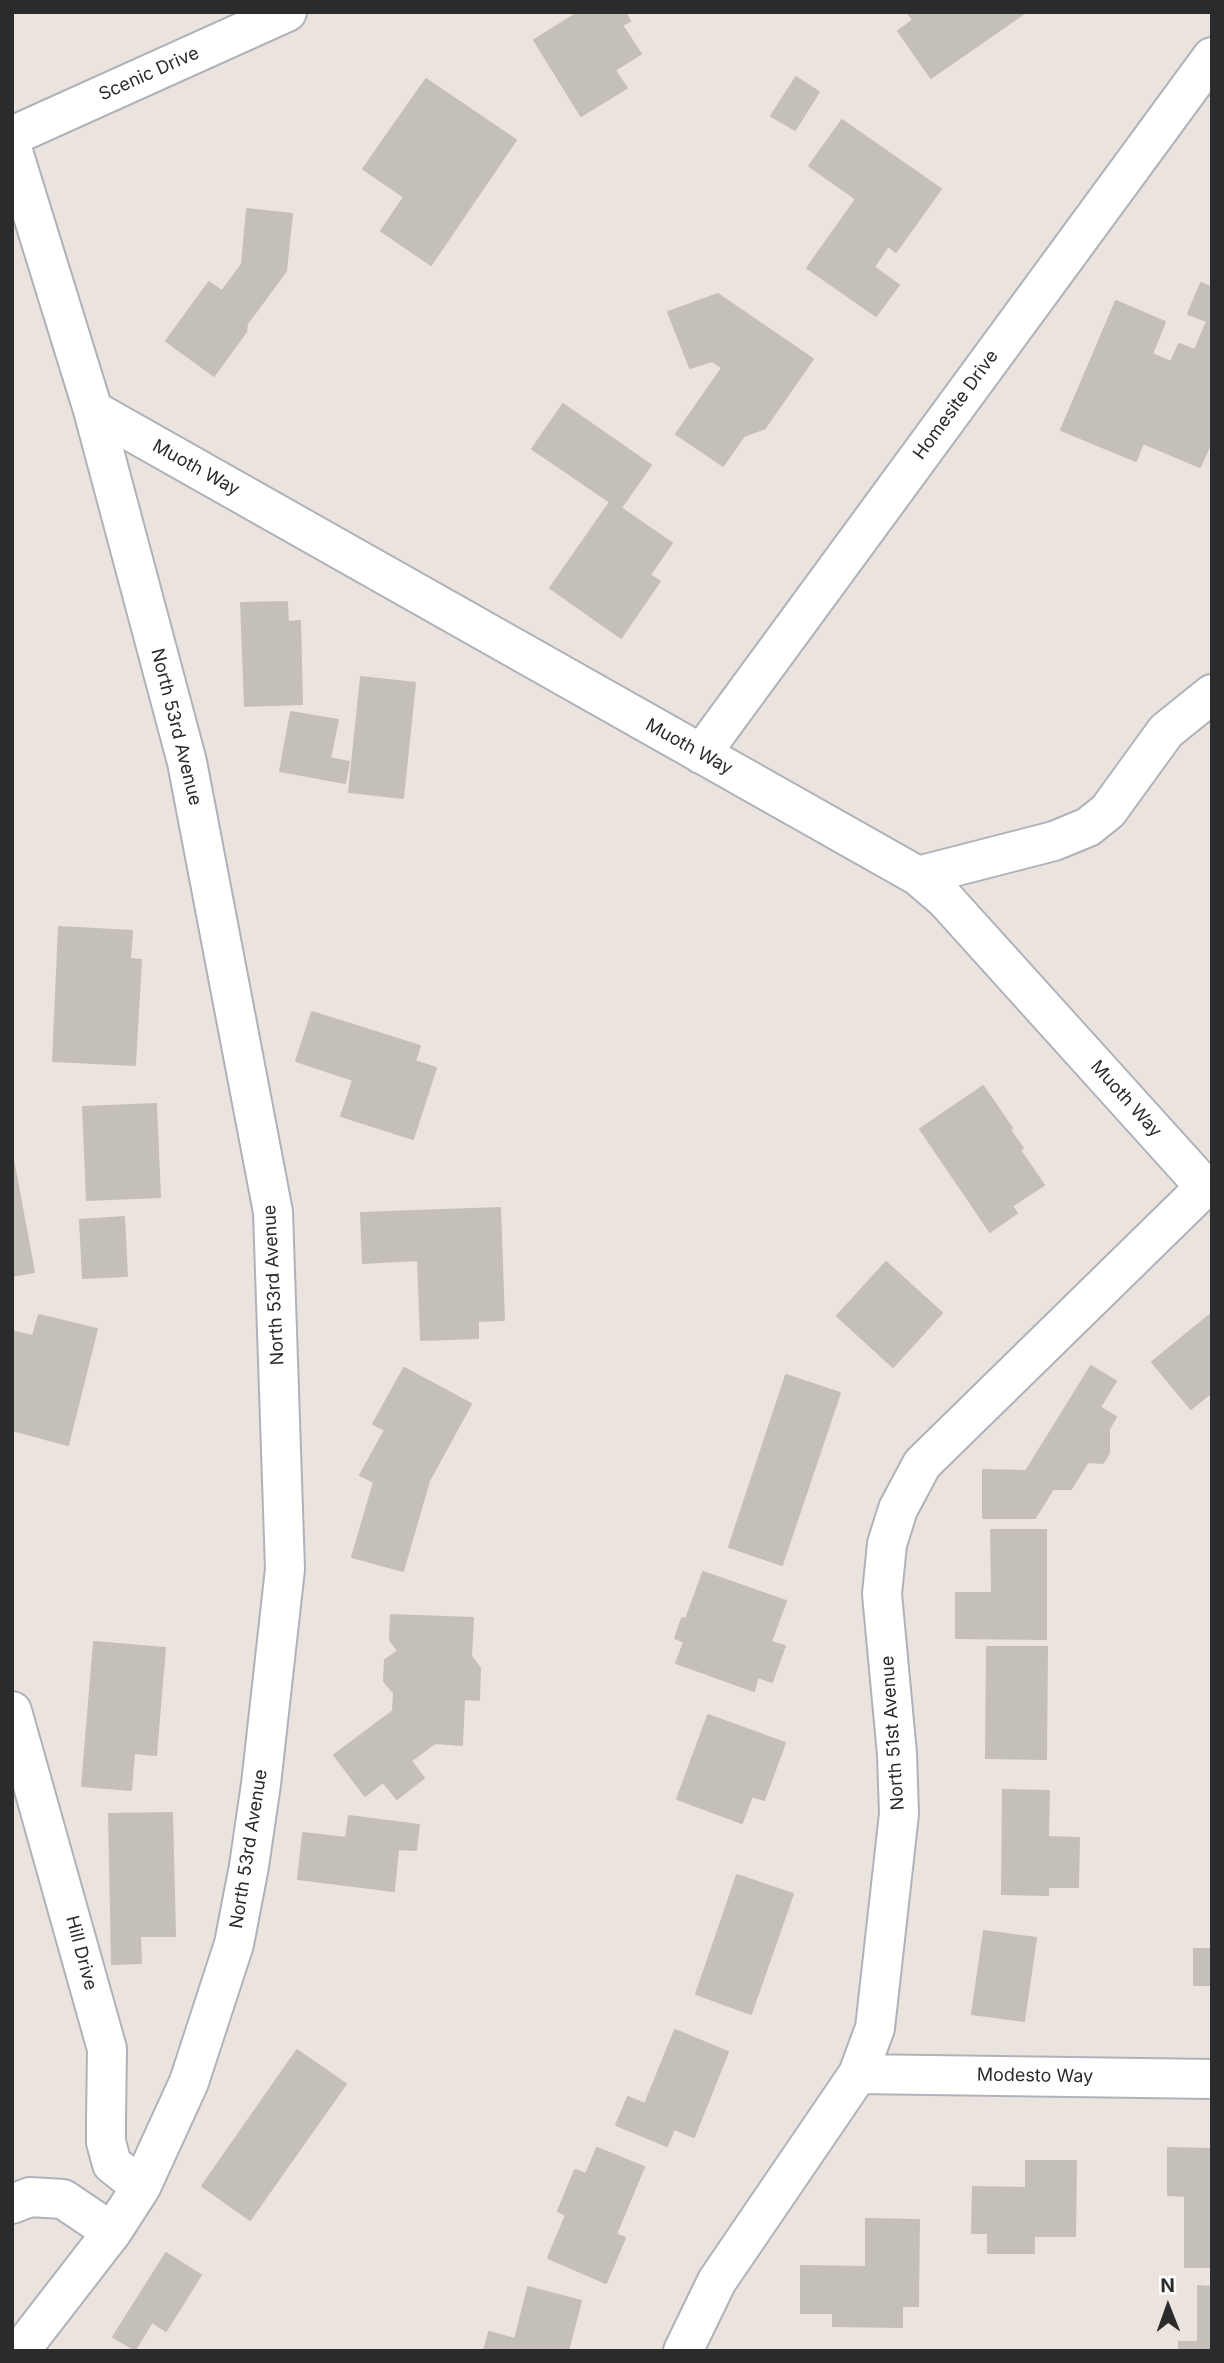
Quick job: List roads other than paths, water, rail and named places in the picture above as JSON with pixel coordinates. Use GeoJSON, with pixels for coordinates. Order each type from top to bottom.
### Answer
{"type":"FeatureCollection","features":[{"type":"Feature","properties":{"kind":"street","name":"Scenic Drive"},"geometry":{"type":"LineString","coordinates":[[12,136],[286,12]]}},
{"type":"Feature","properties":{"kind":"street","name":"Homesite Drive"},"geometry":{"type":"LineString","coordinates":[[701,754],[1212,57]]}},
{"type":"Feature","properties":{"kind":"street","name":"North 53rd Avenue"},"geometry":{"type":"LineString","coordinates":[[12,148],[93,410],[187,762],[273,1212],[285,1569],[249,1866],[233,1944],[189,2082],[141,2187],[112,2232],[20,2351]]}},
{"type":"Feature","properties":{"kind":"street","name":"Muoth Way"},"geometry":{"type":"LineString","coordinates":[[93,410],[918,876],[945,899],[1208,1185]]}},
{"type":"Feature","properties":{"kind":"street"},"geometry":{"type":"LineString","coordinates":[[918,876],[1054,841],[1088,827],[1108,811],[1166,731],[1212,694]]}},
{"type":"Feature","properties":{"kind":"street","name":"North 51st Avenue"},"geometry":{"type":"LineString","coordinates":[[683,2351],[717,2281],[858,2074],[875,2028],[900,1814],[882,1594],[887,1544],[898,1509],[922,1464],[1208,1185]]}},
{"type":"Feature","properties":{"kind":"street","name":"Hill Drive"},"geometry":{"type":"LineString","coordinates":[[12,1711],[107,2049],[106,2132],[112,2164],[141,2187]]}},
{"type":"Feature","properties":{"kind":"street","name":"Modesto Way"},"geometry":{"type":"LineString","coordinates":[[858,2074],[1212,2079]]}},
{"type":"Feature","properties":{"kind":"street"},"geometry":{"type":"LineString","coordinates":[[12,2204],[30,2197],[63,2199],[112,2232]]}}]}
